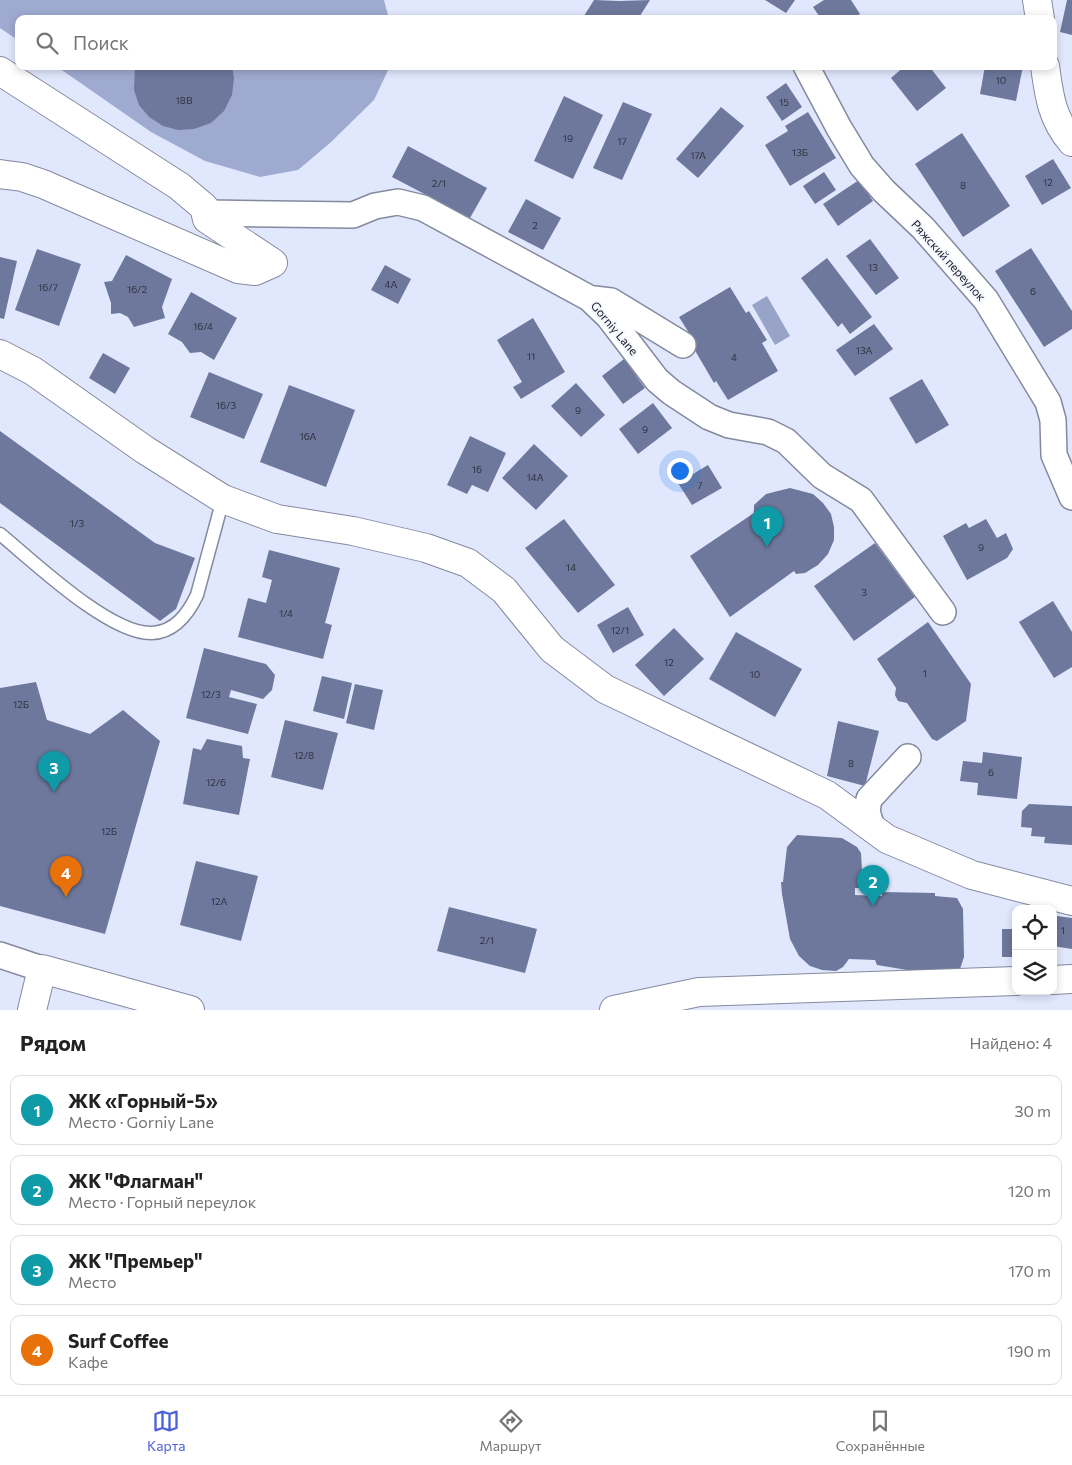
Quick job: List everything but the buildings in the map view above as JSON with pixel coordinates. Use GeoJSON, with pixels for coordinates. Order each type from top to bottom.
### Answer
{"type":"FeatureCollection","features":[{"type":"Feature","properties":{"kind":"street"},"geometry":{"type":"LineString","coordinates":[[1036,0],[1039,15]]}},
{"type":"Feature","properties":{"kind":"street","name":"Ряжский переулок"},"geometry":{"type":"LineString","coordinates":[[808,70],[862,166],[884,191],[923,228],[986,300],[1048,402],[1053,420],[1054,455],[1072,497]]}},
{"type":"Feature","properties":{"kind":"street"},"geometry":{"type":"LineString","coordinates":[[1046,70],[1050,102],[1065,134],[1072,142]]}},
{"type":"Feature","properties":{"kind":"street"},"geometry":{"type":"LineString","coordinates":[[0,71],[179,186],[197,200],[207,213],[207,219],[273,264],[255,271],[238,268],[43,184],[22,177],[0,174]]}},
{"type":"Feature","properties":{"kind":"street","name":"Gorniy Lane"},"geometry":{"type":"LineString","coordinates":[[207,213],[353,215],[375,206],[398,202],[423,208],[590,298],[608,316],[657,380],[671,392],[692,407],[722,422],[768,432],[786,441],[822,476],[861,500],[942,612]]}},
{"type":"Feature","properties":{"kind":"street"},"geometry":{"type":"LineString","coordinates":[[590,298],[611,301],[683,345]]}},
{"type":"Feature","properties":{"kind":"street"},"geometry":{"type":"LineString","coordinates":[[0,354],[33,371],[145,450],[223,499],[276,519],[363,533],[426,548],[468,562],[504,590],[552,649],[605,688],[827,795],[887,839],[972,875],[1072,901]]}},
{"type":"Feature","properties":{"kind":"street"},"geometry":{"type":"LineString","coordinates":[[872,828],[867,811],[869,799],[908,757]]}},
{"type":"Feature","properties":{"kind":"street"},"geometry":{"type":"LineString","coordinates":[[0,955],[42,969],[190,1010]]}},
{"type":"Feature","properties":{"kind":"street"},"geometry":{"type":"LineString","coordinates":[[32,1010],[42,969]]}},
{"type":"Feature","properties":{"kind":"street"},"geometry":{"type":"LineString","coordinates":[[1057,980],[1072,979]]}},
{"type":"Feature","properties":{"kind":"street"},"geometry":{"type":"LineString","coordinates":[[626,1009],[698,992],[1012,981]]}},
{"type":"Feature","properties":{"kind":"lane"},"geometry":{"type":"LineString","coordinates":[[0,534],[94,610],[137,632],[153,633],[166,630],[180,621],[190,610],[197,595],[223,499]]}},
{"type":"Feature","properties":{"kind":"shaded area"},"geometry":{"type":"Polygon","coordinates":[[[0,0],[384,0],[388,15],[15,15],[15,38],[0,28],[0,0]]]}},
{"type":"Feature","properties":{"kind":"shaded area"},"geometry":{"type":"Polygon","coordinates":[[[62,70],[388,70],[374,100],[330,143],[298,170],[260,177],[205,161],[151,132],[62,70]]]}},
{"type":"Feature","properties":{"kind":"shaded area"},"geometry":{"type":"Polygon","coordinates":[[[767,296],[790,336],[775,345],[752,305],[767,296]]]}},
{"type":"Feature","properties":{"kind":"place","name":"ЖК «Горный-5»"},"geometry":{"type":"Point","coordinates":[767,547]}},
{"type":"Feature","properties":{"kind":"place","name":"ЖК \"Премьер\""},"geometry":{"type":"Point","coordinates":[54,792]}},
{"type":"Feature","properties":{"kind":"place","name":"Surf Coffee"},"geometry":{"type":"Point","coordinates":[66,897]}},
{"type":"Feature","properties":{"kind":"place","name":"ЖК \"Флагман\""},"geometry":{"type":"Point","coordinates":[873,906]}}]}
